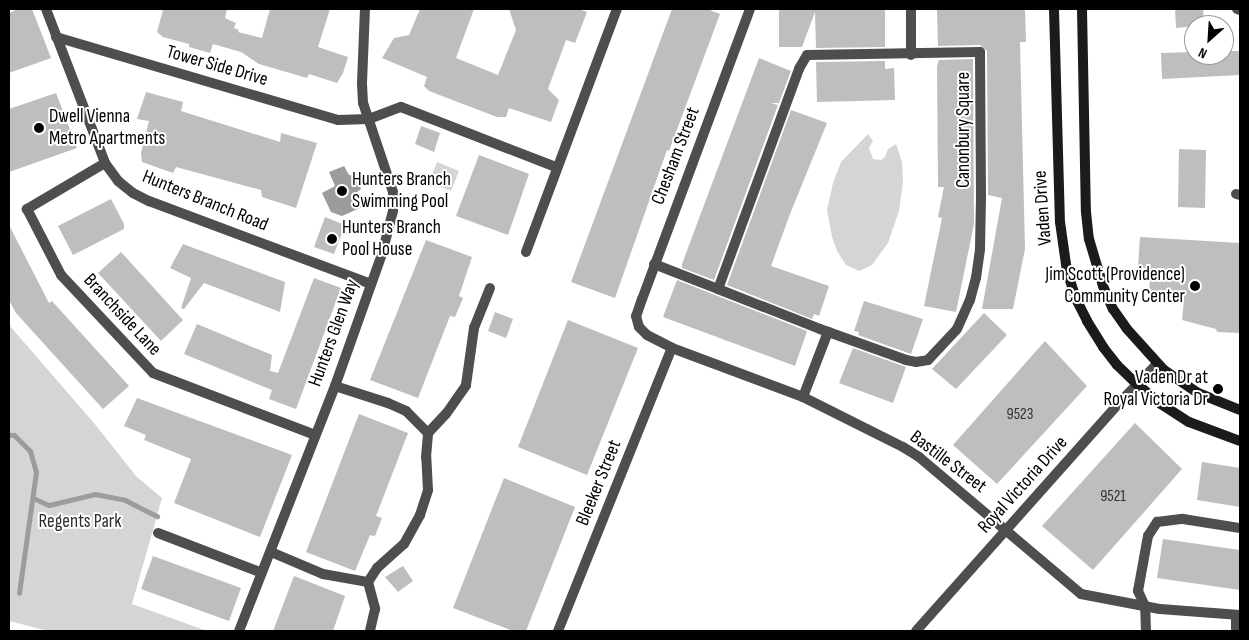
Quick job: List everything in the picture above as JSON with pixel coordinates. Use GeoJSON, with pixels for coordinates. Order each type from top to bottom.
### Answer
{"type":"FeatureCollection","features":[{"type":"Feature","properties":{"kind":"street","name":"Hunters Branch Road"},"geometry":{"type":"LineString","coordinates":[[46,9],[105,163],[118,181],[149,201],[371,284]]}},
{"type":"Feature","properties":{"kind":"street","name":"Hunters Glen Way"},"geometry":{"type":"LineString","coordinates":[[239,631],[335,386],[382,254],[393,210],[393,192],[370,119],[363,103],[365,9]]}},
{"type":"Feature","properties":{"kind":"street"},"geometry":{"type":"LineString","coordinates":[[526,252],[616,9]]}},
{"type":"Feature","properties":{"kind":"street","name":"Chesham Street"},"geometry":{"type":"LineString","coordinates":[[636,316],[750,9]]}},
{"type":"Feature","properties":{"kind":"street"},"geometry":{"type":"LineString","coordinates":[[910,9],[911,55]]}},
{"type":"Feature","properties":{"kind":"street","name":"Vaden Drive"},"geometry":{"type":"LineString","coordinates":[[1054,9],[1057,182],[1061,244],[1076,299],[1087,321],[1117,365],[1137,384],[1161,404],[1189,422],[1240,441]]}},
{"type":"Feature","properties":{"kind":"street"},"geometry":{"type":"LineString","coordinates":[[1082,9],[1086,212],[1090,239],[1100,279],[1114,308],[1137,343],[1157,364],[1175,379],[1198,393],[1240,410]]}},
{"type":"Feature","properties":{"kind":"street","name":"Tower Side Drive"},"geometry":{"type":"LineString","coordinates":[[56,38],[338,120],[370,119],[401,107],[556,167]]}},
{"type":"Feature","properties":{"kind":"street","name":"Canonbury Square"},"geometry":{"type":"LineString","coordinates":[[654,264],[828,332],[906,360],[916,362],[928,360],[957,330],[970,300],[976,278],[980,249],[980,52],[911,55],[807,55],[799,69],[718,289]]}},
{"type":"Feature","properties":{"kind":"street","name":"Branchside Lane"},"geometry":{"type":"LineString","coordinates":[[105,163],[27,209],[61,275],[153,373],[315,435]]}},
{"type":"Feature","properties":{"kind":"street"},"geometry":{"type":"LineString","coordinates":[[370,631],[375,609],[368,582],[377,568],[404,544],[420,515],[428,490],[428,433],[446,414],[466,385],[474,328],[490,288]]}},
{"type":"Feature","properties":{"kind":"street","name":"Bastille Street"},"geometry":{"type":"LineString","coordinates":[[636,316],[639,327],[647,335],[672,348],[804,397],[919,457],[1081,594],[1122,604],[1145,606],[1160,610],[1238,615]]}},
{"type":"Feature","properties":{"kind":"street"},"geometry":{"type":"LineString","coordinates":[[804,397],[828,332]]}},
{"type":"Feature","properties":{"kind":"street","name":"Bleeker Street"},"geometry":{"type":"LineString","coordinates":[[558,631],[672,348]]}},
{"type":"Feature","properties":{"kind":"street","name":"Royal Victoria Drive"},"geometry":{"type":"LineString","coordinates":[[916,631],[1157,364]]}},
{"type":"Feature","properties":{"kind":"street"},"geometry":{"type":"LineString","coordinates":[[335,386],[388,403],[406,411],[428,433]]}},
{"type":"Feature","properties":{"kind":"street"},"geometry":{"type":"LineString","coordinates":[[1146,631],[1145,606],[1138,591],[1148,536],[1158,522],[1183,520],[1240,528]]}},
{"type":"Feature","properties":{"kind":"street"},"geometry":{"type":"LineString","coordinates":[[158,533],[262,573]]}},
{"type":"Feature","properties":{"kind":"street"},"geometry":{"type":"LineString","coordinates":[[271,552],[323,574],[368,582]]}},
{"type":"Feature","properties":{"kind":"street"},"geometry":{"type":"LineString","coordinates":[[1236,631],[1238,615]]}},
{"type":"Feature","properties":{"kind":"green space"},"geometry":{"type":"Polygon","coordinates":[[[868,134],[873,141],[869,148],[873,159],[881,160],[885,157],[888,149],[896,144],[902,162],[903,182],[899,211],[888,243],[872,265],[859,271],[846,265],[837,251],[832,237],[827,210],[833,183],[841,162],[868,134]]]}},
{"type":"Feature","properties":{"kind":"green space"},"geometry":{"type":"Polygon","coordinates":[[[437,162],[459,171],[451,191],[429,182],[437,162]]]}},
{"type":"Feature","properties":{"kind":"green space","name":"Regents Park"},"geometry":{"type":"Polygon","coordinates":[[[9,325],[94,423],[136,476],[162,498],[132,604],[207,631],[49,631],[9,621],[9,325]]]}},
{"type":"Feature","properties":{"kind":"shaded area","name":"Hunters Branch Swimming Pool"},"geometry":{"type":"Polygon","coordinates":[[[344,166],[349,175],[356,176],[361,189],[356,193],[362,207],[342,216],[331,212],[322,193],[335,186],[329,172],[344,166]]]}},
{"type":"Feature","properties":{"kind":"building","name":"Dwell Vienna Metro Apartments"},"geometry":{"type":"Polygon","coordinates":[[[18,9],[32,9],[51,58],[9,73],[9,13],[18,9]]]}},
{"type":"Feature","properties":{"kind":"building"},"geometry":{"type":"Polygon","coordinates":[[[227,9],[225,18],[236,23],[234,28],[239,30],[238,32],[262,38],[270,9],[330,9],[318,47],[348,57],[343,73],[337,83],[309,74],[307,78],[259,64],[241,52],[213,44],[210,53],[189,47],[189,44],[163,37],[157,32],[163,10],[227,9]]]}},
{"type":"Feature","properties":{"kind":"building"},"geometry":{"type":"Polygon","coordinates":[[[420,9],[474,9],[456,58],[498,75],[516,30],[509,9],[578,9],[587,12],[575,43],[566,40],[548,89],[559,100],[551,122],[509,108],[506,117],[497,117],[429,91],[424,86],[427,77],[382,58],[394,38],[409,35],[420,9]]]}},
{"type":"Feature","properties":{"kind":"building"},"geometry":{"type":"Polygon","coordinates":[[[672,9],[707,9],[720,14],[669,151],[667,150],[615,298],[571,282],[672,9]]]}},
{"type":"Feature","properties":{"kind":"building"},"geometry":{"type":"Polygon","coordinates":[[[885,9],[885,47],[816,48],[815,12],[802,47],[779,47],[779,10],[885,9]]]}},
{"type":"Feature","properties":{"kind":"building"},"geometry":{"type":"Polygon","coordinates":[[[1025,9],[1026,42],[1020,42],[1025,249],[1013,309],[982,309],[1002,198],[988,195],[987,51],[980,45],[938,46],[937,10],[1025,9]]]}},
{"type":"Feature","properties":{"kind":"building"},"geometry":{"type":"Polygon","coordinates":[[[1175,9],[1203,9],[1203,15],[1184,15],[1184,27],[1176,28],[1175,9]]]}},
{"type":"Feature","properties":{"kind":"building"},"geometry":{"type":"Polygon","coordinates":[[[1234,51],[1240,51],[1240,75],[1162,79],[1161,53],[1184,52],[1184,65],[1234,65],[1234,51]]]}},
{"type":"Feature","properties":{"kind":"building"},"geometry":{"type":"Polygon","coordinates":[[[759,58],[791,71],[779,103],[771,103],[778,105],[714,280],[682,268],[682,264],[759,58]]]}},
{"type":"Feature","properties":{"kind":"building"},"geometry":{"type":"Polygon","coordinates":[[[973,59],[974,224],[956,312],[924,306],[942,218],[938,217],[944,187],[938,187],[937,66],[939,60],[973,59]]]}},
{"type":"Feature","properties":{"kind":"building"},"geometry":{"type":"Polygon","coordinates":[[[885,61],[885,69],[894,68],[895,100],[817,102],[816,62],[885,61]]]}},
{"type":"Feature","properties":{"kind":"building"},"geometry":{"type":"Polygon","coordinates":[[[146,92],[183,102],[181,111],[280,142],[281,133],[317,143],[296,208],[262,197],[261,190],[176,167],[173,173],[142,162],[141,153],[149,121],[137,119],[146,92]]]}},
{"type":"Feature","properties":{"kind":"building","name":"Dwell Vienna Metro Apartments"},"geometry":{"type":"Polygon","coordinates":[[[56,93],[77,148],[9,172],[9,109],[56,93]]]}},
{"type":"Feature","properties":{"kind":"building"},"geometry":{"type":"Polygon","coordinates":[[[791,110],[827,123],[771,266],[829,286],[819,316],[814,314],[812,319],[727,285],[791,110]]]}},
{"type":"Feature","properties":{"kind":"building"},"geometry":{"type":"Polygon","coordinates":[[[421,126],[440,133],[434,152],[415,144],[421,126]]]}},
{"type":"Feature","properties":{"kind":"building"},"geometry":{"type":"Polygon","coordinates":[[[1179,149],[1206,150],[1205,208],[1178,207],[1179,149]]]}},
{"type":"Feature","properties":{"kind":"building"},"geometry":{"type":"Polygon","coordinates":[[[479,155],[529,174],[508,235],[456,216],[479,155]]]}},
{"type":"Feature","properties":{"kind":"building"},"geometry":{"type":"Polygon","coordinates":[[[111,199],[124,224],[124,229],[73,255],[58,226],[111,199]]]}},
{"type":"Feature","properties":{"kind":"building","name":"Hunters Branch Pool House"},"geometry":{"type":"Polygon","coordinates":[[[325,217],[345,225],[334,254],[314,247],[325,217]]]}},
{"type":"Feature","properties":{"kind":"building"},"geometry":{"type":"Polygon","coordinates":[[[9,225],[49,303],[52,301],[129,386],[103,409],[16,313],[9,300],[9,225]]]}},
{"type":"Feature","properties":{"kind":"building","name":"Jim Scott (Providence) Community Center"},"geometry":{"type":"Polygon","coordinates":[[[1140,237],[1240,243],[1240,333],[1217,332],[1216,329],[1182,320],[1184,299],[1149,298],[1150,275],[1144,274],[1145,268],[1138,267],[1140,237]]]}},
{"type":"Feature","properties":{"kind":"building"},"geometry":{"type":"Polygon","coordinates":[[[426,240],[472,257],[459,296],[463,298],[455,317],[450,316],[418,398],[370,380],[426,240]]]}},
{"type":"Feature","properties":{"kind":"building"},"geometry":{"type":"Polygon","coordinates":[[[183,244],[285,282],[280,312],[204,283],[184,309],[181,308],[191,278],[170,268],[183,244]]]}},
{"type":"Feature","properties":{"kind":"building"},"geometry":{"type":"Polygon","coordinates":[[[121,252],[183,320],[161,341],[98,273],[121,252]]]}},
{"type":"Feature","properties":{"kind":"building"},"geometry":{"type":"Polygon","coordinates":[[[314,278],[341,288],[296,409],[269,399],[272,390],[184,354],[197,324],[272,355],[270,371],[278,373],[314,278]]]}},
{"type":"Feature","properties":{"kind":"building"},"geometry":{"type":"Polygon","coordinates":[[[677,280],[807,331],[795,366],[663,317],[677,280]]]}},
{"type":"Feature","properties":{"kind":"building"},"geometry":{"type":"Polygon","coordinates":[[[864,301],[923,319],[911,354],[858,335],[859,332],[854,331],[864,301]]]}},
{"type":"Feature","properties":{"kind":"building"},"geometry":{"type":"Polygon","coordinates":[[[495,312],[513,319],[506,338],[488,331],[495,312]]]}},
{"type":"Feature","properties":{"kind":"building"},"geometry":{"type":"Polygon","coordinates":[[[984,313],[1007,335],[956,389],[932,369],[984,313]]]}},
{"type":"Feature","properties":{"kind":"building"},"geometry":{"type":"Polygon","coordinates":[[[568,320],[638,348],[587,475],[518,447],[568,320]]]}},
{"type":"Feature","properties":{"kind":"building"},"geometry":{"type":"Polygon","coordinates":[[[1045,341],[1087,386],[997,484],[953,445],[1045,341]]]}},
{"type":"Feature","properties":{"kind":"building"},"geometry":{"type":"Polygon","coordinates":[[[853,348],[906,367],[893,403],[839,383],[853,348]]]}},
{"type":"Feature","properties":{"kind":"building"},"geometry":{"type":"Polygon","coordinates":[[[137,398],[292,455],[260,537],[174,503],[191,459],[144,440],[146,435],[124,426],[137,398]]]}},
{"type":"Feature","properties":{"kind":"building"},"geometry":{"type":"Polygon","coordinates":[[[359,414],[408,433],[376,516],[382,518],[375,536],[370,535],[355,571],[306,552],[359,414]]]}},
{"type":"Feature","properties":{"kind":"building"},"geometry":{"type":"Polygon","coordinates":[[[1135,423],[1182,469],[1093,570],[1042,526],[1135,423]]]}},
{"type":"Feature","properties":{"kind":"building"},"geometry":{"type":"Polygon","coordinates":[[[1202,462],[1240,468],[1240,507],[1197,500],[1202,462]]]}},
{"type":"Feature","properties":{"kind":"building"},"geometry":{"type":"Polygon","coordinates":[[[504,478],[575,507],[526,631],[513,631],[453,608],[504,478]]]}},
{"type":"Feature","properties":{"kind":"building"},"geometry":{"type":"Polygon","coordinates":[[[1163,539],[1240,550],[1240,590],[1157,578],[1163,539]]]}},
{"type":"Feature","properties":{"kind":"building"},"geometry":{"type":"Polygon","coordinates":[[[153,556],[241,588],[229,621],[141,589],[153,556]]]}},
{"type":"Feature","properties":{"kind":"building"},"geometry":{"type":"Polygon","coordinates":[[[403,566],[413,581],[398,592],[385,577],[403,566]]]}},
{"type":"Feature","properties":{"kind":"building"},"geometry":{"type":"Polygon","coordinates":[[[294,576],[345,596],[333,631],[273,631],[294,576]]]}},
{"type":"Feature","properties":{"kind":"waterway"},"geometry":{"type":"LineString","coordinates":[[9,435],[14,435],[30,451],[36,472],[19,593]]}},
{"type":"Feature","properties":{"kind":"waterway"},"geometry":{"type":"LineString","coordinates":[[33,498],[49,505],[95,494],[125,500],[157,516]]}},
{"type":"Feature","properties":{"kind":"place","name":"Dwell Vienna Metro Apartments"},"geometry":{"type":"Point","coordinates":[39,128]}},
{"type":"Feature","properties":{"kind":"place","name":"Hunters Branch Swimming Pool"},"geometry":{"type":"Point","coordinates":[342,191]}},
{"type":"Feature","properties":{"kind":"place","name":"Hunters Branch Pool House"},"geometry":{"type":"Point","coordinates":[332,239]}},
{"type":"Feature","properties":{"kind":"place","name":"Jim Scott (Providence) Community Center"},"geometry":{"type":"Point","coordinates":[1195,286]}},
{"type":"Feature","properties":{"kind":"place","name":"Vaden Dr at Royal Victoria Dr"},"geometry":{"type":"Point","coordinates":[1218,389]}}]}
